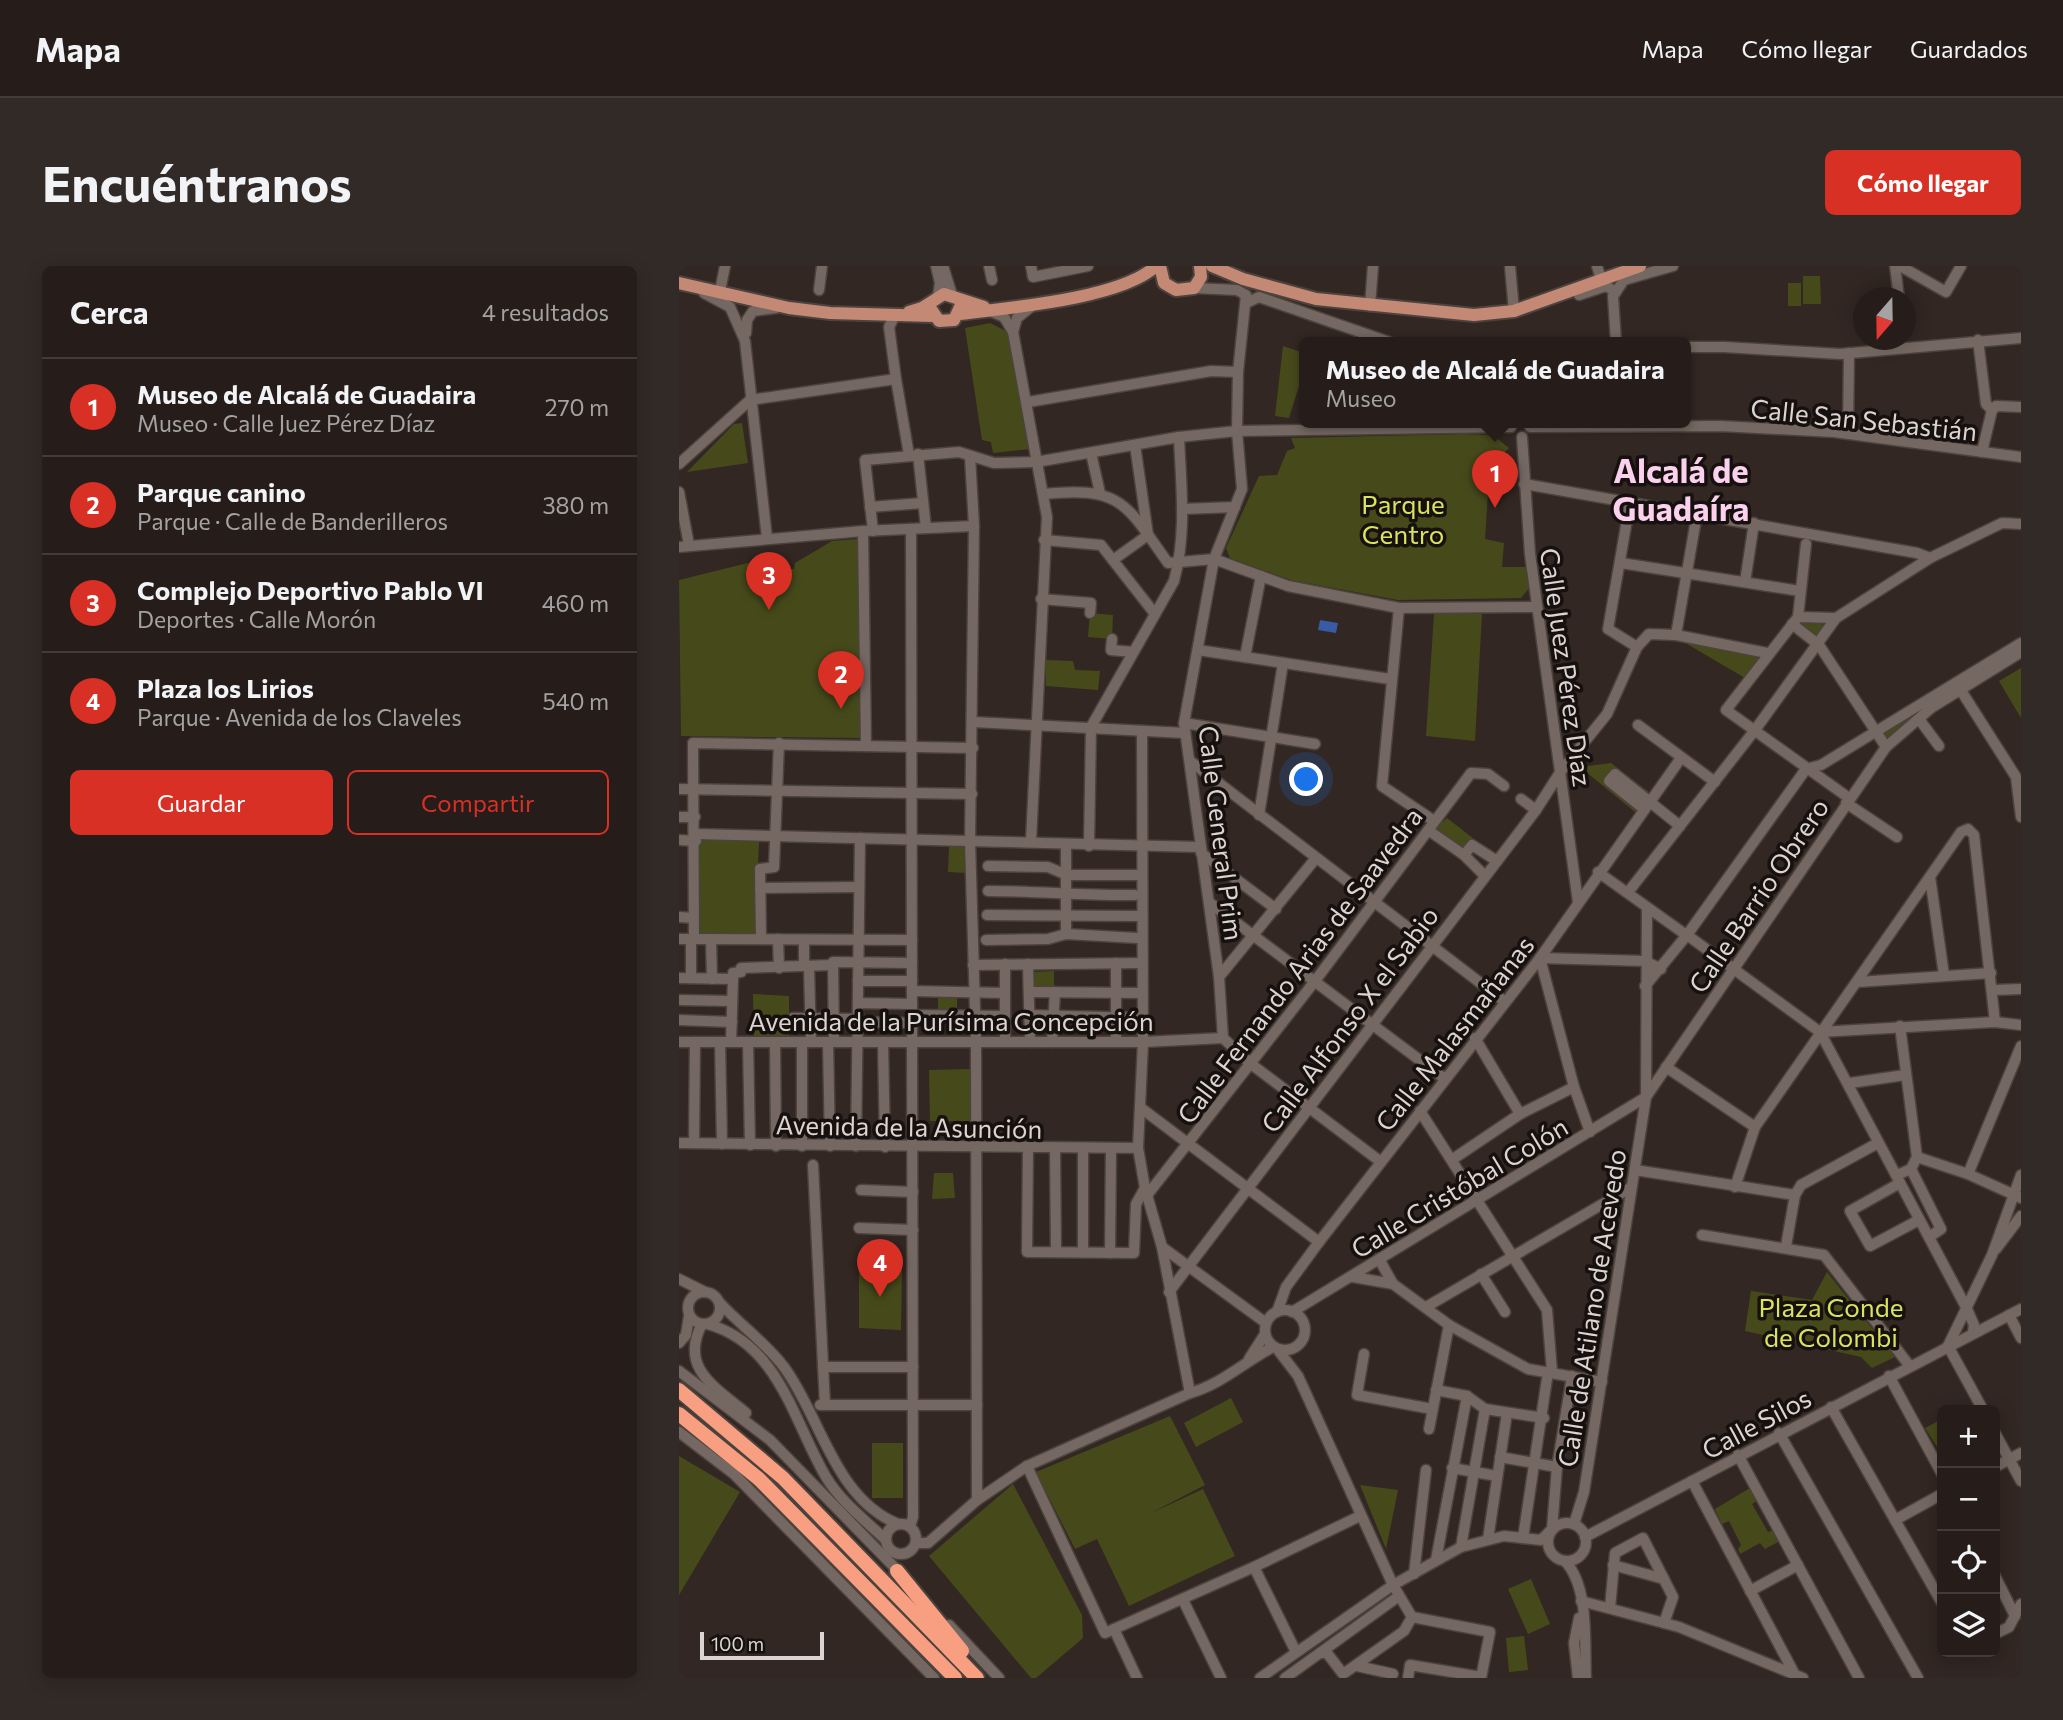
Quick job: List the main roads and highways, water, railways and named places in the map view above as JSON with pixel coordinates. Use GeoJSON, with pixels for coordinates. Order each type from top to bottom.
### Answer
{"type":"FeatureCollection","features":[{"type":"Feature","properties":{"kind":"highway"},"geometry":{"type":"LineString","coordinates":[[679,1390],[783,1478],[973,1674]]}},
{"type":"Feature","properties":{"kind":"highway"},"geometry":{"type":"LineString","coordinates":[[679,1413],[759,1479],[955,1678]]}},
{"type":"Feature","properties":{"kind":"highway"},"geometry":{"type":"LineString","coordinates":[[897,1571],[960,1647],[973,1674]]}},
{"type":"Feature","properties":{"kind":"main road"},"geometry":{"type":"LineString","coordinates":[[679,284],[789,308],[933,316],[947,322],[959,314],[1040,303],[1127,282],[1158,266],[1164,283]]}},
{"type":"Feature","properties":{"kind":"main road"},"geometry":{"type":"LineString","coordinates":[[1213,266],[1243,279],[1330,301],[1474,315],[1514,311],[1599,272],[1640,266]]}},
{"type":"Feature","properties":{"kind":"main road"},"geometry":{"type":"LineString","coordinates":[[1127,282],[1164,283],[1176,290],[1198,277],[1243,279]]}},
{"type":"Feature","properties":{"kind":"main road"},"geometry":{"type":"LineString","coordinates":[[895,315],[922,308],[935,299],[954,297],[982,307],[1006,307]]}},
{"type":"Feature","properties":{"kind":"main road"},"geometry":{"type":"LineString","coordinates":[[954,297],[959,314]]}},
{"type":"Feature","properties":{"kind":"main road"},"geometry":{"type":"LineString","coordinates":[[933,316],[935,299]]}},
{"type":"Feature","properties":{"kind":"water"},"geometry":{"type":"Polygon","coordinates":[[[1320,620],[1338,623],[1336,633],[1318,630],[1320,620]]]}},
{"type":"Feature","properties":{"kind":"place","name":"Museo de Alcalá de Guadaira"},"geometry":{"type":"Point","coordinates":[1495,508]}},
{"type":"Feature","properties":{"kind":"place","name":"Complejo Deportivo Pablo VI"},"geometry":{"type":"Point","coordinates":[769,610]}},
{"type":"Feature","properties":{"kind":"place","name":"Parque canino"},"geometry":{"type":"Point","coordinates":[841,709]}},
{"type":"Feature","properties":{"kind":"place","name":"Plaza los Lirios"},"geometry":{"type":"Point","coordinates":[880,1297]}},
{"type":"Feature","properties":{"kind":"district","name":"Alcalá de Guadaíra"},"geometry":{"type":"Point","coordinates":[1681,488]}},
{"type":"Feature","properties":{"kind":"park label","name":"Parque Centro"},"geometry":{"type":"Point","coordinates":[1403,518]}},
{"type":"Feature","properties":{"kind":"park label","name":"Plaza Conde de Colombi"},"geometry":{"type":"Point","coordinates":[1831,1321]}}]}
